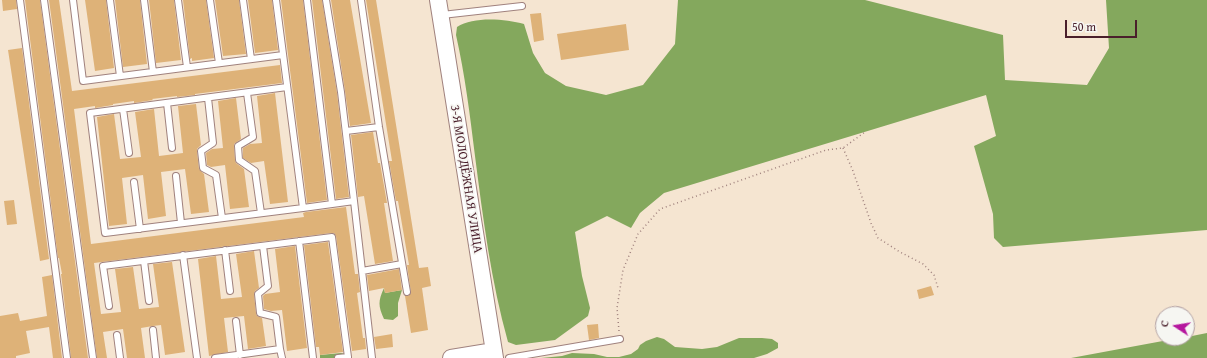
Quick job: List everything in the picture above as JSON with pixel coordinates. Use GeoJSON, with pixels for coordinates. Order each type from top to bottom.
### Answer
{"type":"FeatureCollection","features":[{"type":"Feature","properties":{"kind":"main road","name":"3-Я МОЛОДЁЖНАЯ УЛИЦА"},"geometry":{"type":"LineString","coordinates":[[439,8],[494,354]]}},
{"type":"Feature","properties":{"kind":"main road"},"geometry":{"type":"LineString","coordinates":[[451,358],[494,354]]}},
{"type":"Feature","properties":{"kind":"lane"},"geometry":{"type":"LineString","coordinates":[[20,0],[67,358]]}},
{"type":"Feature","properties":{"kind":"lane"},"geometry":{"type":"LineString","coordinates":[[44,0],[93,358]]}},
{"type":"Feature","properties":{"kind":"lane"},"geometry":{"type":"LineString","coordinates":[[73,0],[83,81],[283,55]]}},
{"type":"Feature","properties":{"kind":"lane"},"geometry":{"type":"LineString","coordinates":[[110,0],[120,76]]}},
{"type":"Feature","properties":{"kind":"lane"},"geometry":{"type":"LineString","coordinates":[[144,0],[153,72]]}},
{"type":"Feature","properties":{"kind":"lane"},"geometry":{"type":"LineString","coordinates":[[178,0],[187,68]]}},
{"type":"Feature","properties":{"kind":"lane"},"geometry":{"type":"LineString","coordinates":[[210,0],[219,63]]}},
{"type":"Feature","properties":{"kind":"lane"},"geometry":{"type":"LineString","coordinates":[[243,0],[251,59]]}},
{"type":"Feature","properties":{"kind":"lane"},"geometry":{"type":"LineString","coordinates":[[276,0],[303,208]]}},
{"type":"Feature","properties":{"kind":"lane"},"geometry":{"type":"LineString","coordinates":[[307,0],[332,204]]}},
{"type":"Feature","properties":{"kind":"lane"},"geometry":{"type":"LineString","coordinates":[[326,0],[341,92],[372,358]]}},
{"type":"Feature","properties":{"kind":"lane"},"geometry":{"type":"LineString","coordinates":[[361,0],[379,127],[407,292]]}},
{"type":"Feature","properties":{"kind":"lane"},"geometry":{"type":"LineString","coordinates":[[439,8],[522,6]]}},
{"type":"Feature","properties":{"kind":"lane"},"geometry":{"type":"LineString","coordinates":[[287,87],[90,113],[105,233],[354,201]]}},
{"type":"Feature","properties":{"kind":"lane"},"geometry":{"type":"LineString","coordinates":[[247,93],[253,137],[238,146],[239,160],[255,171],[261,213]]}},
{"type":"Feature","properties":{"kind":"lane"},"geometry":{"type":"LineString","coordinates":[[208,98],[213,142],[201,151],[203,168],[216,175],[222,218]]}},
{"type":"Feature","properties":{"kind":"lane"},"geometry":{"type":"LineString","coordinates":[[167,103],[172,148]]}},
{"type":"Feature","properties":{"kind":"lane"},"geometry":{"type":"LineString","coordinates":[[123,109],[129,153]]}},
{"type":"Feature","properties":{"kind":"lane"},"geometry":{"type":"LineString","coordinates":[[346,131],[379,127]]}},
{"type":"Feature","properties":{"kind":"lane"},"geometry":{"type":"LineString","coordinates":[[176,176],[181,223]]}},
{"type":"Feature","properties":{"kind":"lane"},"geometry":{"type":"LineString","coordinates":[[134,182],[140,229]]}},
{"type":"Feature","properties":{"kind":"lane"},"geometry":{"type":"LineString","coordinates":[[108,306],[103,266],[332,237],[348,357],[338,358]]}},
{"type":"Feature","properties":{"kind":"lane"},"geometry":{"type":"LineString","coordinates":[[299,241],[313,358]]}},
{"type":"Feature","properties":{"kind":"lane"},"geometry":{"type":"LineString","coordinates":[[263,246],[268,286],[258,294],[260,312],[276,317],[282,358]]}},
{"type":"Feature","properties":{"kind":"lane"},"geometry":{"type":"LineString","coordinates":[[225,250],[230,290]]}},
{"type":"Feature","properties":{"kind":"lane"},"geometry":{"type":"LineString","coordinates":[[183,255],[197,358]]}},
{"type":"Feature","properties":{"kind":"lane"},"geometry":{"type":"LineString","coordinates":[[144,261],[149,301]]}},
{"type":"Feature","properties":{"kind":"lane"},"geometry":{"type":"LineString","coordinates":[[362,271],[402,264]]}},
{"type":"Feature","properties":{"kind":"lane"},"geometry":{"type":"LineString","coordinates":[[236,321],[240,355]]}},
{"type":"Feature","properties":{"kind":"lane"},"geometry":{"type":"LineString","coordinates":[[153,330],[156,358]]}},
{"type":"Feature","properties":{"kind":"lane"},"geometry":{"type":"LineString","coordinates":[[117,334],[120,358]]}},
{"type":"Feature","properties":{"kind":"lane"},"geometry":{"type":"LineString","coordinates":[[509,358],[620,338]]}},
{"type":"Feature","properties":{"kind":"lane"},"geometry":{"type":"LineString","coordinates":[[215,358],[280,349]]}},
{"type":"Feature","properties":{"kind":"path"},"geometry":{"type":"LineString","coordinates":[[620,338],[617,308],[622,270],[638,234],[660,208],[826,150],[843,148],[865,132]]}},
{"type":"Feature","properties":{"kind":"path"},"geometry":{"type":"LineString","coordinates":[[843,148],[878,238],[923,264],[934,275],[938,288]]}},
{"type":"Feature","properties":{"kind":"green space"},"geometry":{"type":"Polygon","coordinates":[[[678,0],[865,0],[1003,35],[1005,80],[1087,85],[1109,48],[1106,0],[1207,0],[1207,230],[1003,247],[994,238],[993,214],[974,146],[996,136],[986,95],[664,193],[640,213],[631,228],[607,216],[575,232],[582,276],[590,308],[588,316],[555,340],[516,345],[508,342],[488,249],[467,95],[456,35],[457,27],[472,21],[481,20],[499,20],[524,24],[533,53],[545,73],[566,86],[606,95],[643,85],[675,44],[678,0]]]}},
{"type":"Feature","properties":{"kind":"green space"},"geometry":{"type":"Polygon","coordinates":[[[384,288],[385,293],[402,290],[398,303],[398,316],[393,320],[384,319],[381,310],[380,300],[384,288]]]}},
{"type":"Feature","properties":{"kind":"green space"},"geometry":{"type":"Polygon","coordinates":[[[1207,333],[1207,358],[1071,358],[1155,342],[1155,346],[1195,346],[1195,335],[1207,333]]]}},
{"type":"Feature","properties":{"kind":"green space"},"geometry":{"type":"Polygon","coordinates":[[[657,337],[664,339],[675,347],[702,349],[717,347],[739,338],[762,338],[772,339],[778,343],[778,348],[767,354],[754,358],[541,358],[562,356],[572,353],[619,357],[631,354],[646,341],[657,337]]]}},
{"type":"Feature","properties":{"kind":"green space"},"geometry":{"type":"Polygon","coordinates":[[[341,353],[352,358],[320,358],[320,355],[341,353]]]}},
{"type":"Feature","properties":{"kind":"building"},"geometry":{"type":"Polygon","coordinates":[[[2,0],[16,0],[17,9],[3,11],[2,0]]]}},
{"type":"Feature","properties":{"kind":"building"},"geometry":{"type":"Polygon","coordinates":[[[25,0],[40,0],[88,358],[71,358],[62,274],[58,258],[25,0]]]}},
{"type":"Feature","properties":{"kind":"building"},"geometry":{"type":"Polygon","coordinates":[[[49,0],[59,0],[72,91],[280,65],[282,83],[195,95],[152,99],[153,100],[134,103],[134,101],[95,108],[95,106],[74,109],[91,244],[304,217],[303,213],[306,212],[346,207],[355,274],[358,274],[360,292],[357,293],[363,338],[365,338],[366,349],[352,351],[336,236],[334,233],[331,233],[94,263],[101,314],[121,312],[115,269],[133,267],[139,309],[159,307],[153,264],[172,262],[185,352],[165,355],[161,325],[141,328],[145,358],[127,358],[123,329],[103,332],[107,358],[97,358],[49,0]]]}},
{"type":"Feature","properties":{"kind":"building"},"geometry":{"type":"Polygon","coordinates":[[[85,0],[106,0],[114,68],[95,71],[85,0]]]}},
{"type":"Feature","properties":{"kind":"building"},"geometry":{"type":"Polygon","coordinates":[[[115,0],[140,0],[147,64],[123,67],[115,0]]]}},
{"type":"Feature","properties":{"kind":"building"},"geometry":{"type":"Polygon","coordinates":[[[149,0],[174,0],[181,60],[156,63],[149,0]]]}},
{"type":"Feature","properties":{"kind":"building"},"geometry":{"type":"Polygon","coordinates":[[[183,0],[206,0],[214,58],[192,61],[192,58],[190,59],[183,0]]]}},
{"type":"Feature","properties":{"kind":"building"},"geometry":{"type":"Polygon","coordinates":[[[215,0],[239,0],[246,54],[223,56],[215,0]]]}},
{"type":"Feature","properties":{"kind":"building"},"geometry":{"type":"Polygon","coordinates":[[[248,0],[272,0],[278,50],[255,53],[248,0]]]}},
{"type":"Feature","properties":{"kind":"building"},"geometry":{"type":"Polygon","coordinates":[[[281,0],[303,0],[327,200],[307,203],[281,0]]]}},
{"type":"Feature","properties":{"kind":"building"},"geometry":{"type":"Polygon","coordinates":[[[312,0],[322,0],[337,93],[349,197],[336,199],[312,0]]]}},
{"type":"Feature","properties":{"kind":"building"},"geometry":{"type":"Polygon","coordinates":[[[331,0],[350,0],[371,123],[350,126],[331,0]]]}},
{"type":"Feature","properties":{"kind":"building"},"geometry":{"type":"Polygon","coordinates":[[[366,0],[376,0],[419,268],[428,267],[431,286],[422,288],[428,330],[411,333],[405,296],[408,296],[411,293],[407,265],[409,265],[398,201],[396,201],[389,161],[392,161],[366,0]]]}},
{"type":"Feature","properties":{"kind":"building"},"geometry":{"type":"Polygon","coordinates":[[[541,13],[544,40],[534,42],[530,14],[541,13]]]}},
{"type":"Feature","properties":{"kind":"building"},"geometry":{"type":"Polygon","coordinates":[[[626,24],[629,50],[561,60],[557,34],[626,24]]]}},
{"type":"Feature","properties":{"kind":"building"},"geometry":{"type":"Polygon","coordinates":[[[22,48],[49,259],[40,261],[8,50],[22,48]]]}},
{"type":"Feature","properties":{"kind":"building"},"geometry":{"type":"Polygon","coordinates":[[[275,93],[288,202],[270,204],[264,161],[251,163],[243,158],[243,148],[250,144],[262,143],[257,96],[275,93]]]}},
{"type":"Feature","properties":{"kind":"building"},"geometry":{"type":"Polygon","coordinates":[[[236,98],[241,139],[234,144],[235,160],[236,163],[244,169],[249,207],[230,209],[225,165],[211,167],[207,165],[206,153],[212,149],[223,148],[218,101],[236,98]]]}},
{"type":"Feature","properties":{"kind":"building"},"geometry":{"type":"Polygon","coordinates":[[[196,104],[201,145],[197,149],[199,169],[204,174],[209,212],[191,214],[185,169],[161,172],[166,216],[148,219],[143,175],[122,178],[127,224],[109,226],[97,117],[114,114],[120,159],[141,157],[135,112],[154,109],[159,156],[183,153],[178,106],[196,104]]]}},
{"type":"Feature","properties":{"kind":"building"},"geometry":{"type":"Polygon","coordinates":[[[373,132],[387,203],[384,203],[393,261],[375,264],[364,196],[358,197],[351,135],[373,132]]]}},
{"type":"Feature","properties":{"kind":"building"},"geometry":{"type":"Polygon","coordinates":[[[14,200],[17,224],[7,225],[4,201],[14,200]]]}},
{"type":"Feature","properties":{"kind":"building"},"geometry":{"type":"Polygon","coordinates":[[[328,242],[343,352],[320,355],[319,347],[316,347],[304,245],[328,242]]]}},
{"type":"Feature","properties":{"kind":"building"},"geometry":{"type":"Polygon","coordinates":[[[295,246],[307,348],[287,351],[282,310],[271,311],[264,309],[263,296],[265,294],[280,292],[275,249],[295,246]]]}},
{"type":"Feature","properties":{"kind":"building"},"geometry":{"type":"Polygon","coordinates":[[[254,251],[259,288],[254,294],[256,313],[257,316],[262,318],[266,346],[248,349],[244,316],[224,318],[228,352],[209,356],[198,259],[216,256],[221,299],[242,297],[236,254],[254,251]]]}},
{"type":"Feature","properties":{"kind":"building"},"geometry":{"type":"Polygon","coordinates":[[[399,269],[402,290],[385,293],[384,288],[369,291],[367,275],[399,269]]]}},
{"type":"Feature","properties":{"kind":"building"},"geometry":{"type":"Polygon","coordinates":[[[52,275],[62,358],[53,358],[49,327],[26,331],[30,353],[16,356],[16,358],[0,358],[0,316],[18,313],[20,321],[47,316],[42,277],[52,275]]]}},
{"type":"Feature","properties":{"kind":"building"},"geometry":{"type":"Polygon","coordinates":[[[931,286],[934,295],[919,299],[917,290],[931,286]]]}},
{"type":"Feature","properties":{"kind":"building"},"geometry":{"type":"Polygon","coordinates":[[[598,324],[599,338],[589,340],[587,325],[598,324]]]}},
{"type":"Feature","properties":{"kind":"building"},"geometry":{"type":"Polygon","coordinates":[[[392,334],[393,347],[376,349],[374,337],[392,334]]]}}]}
